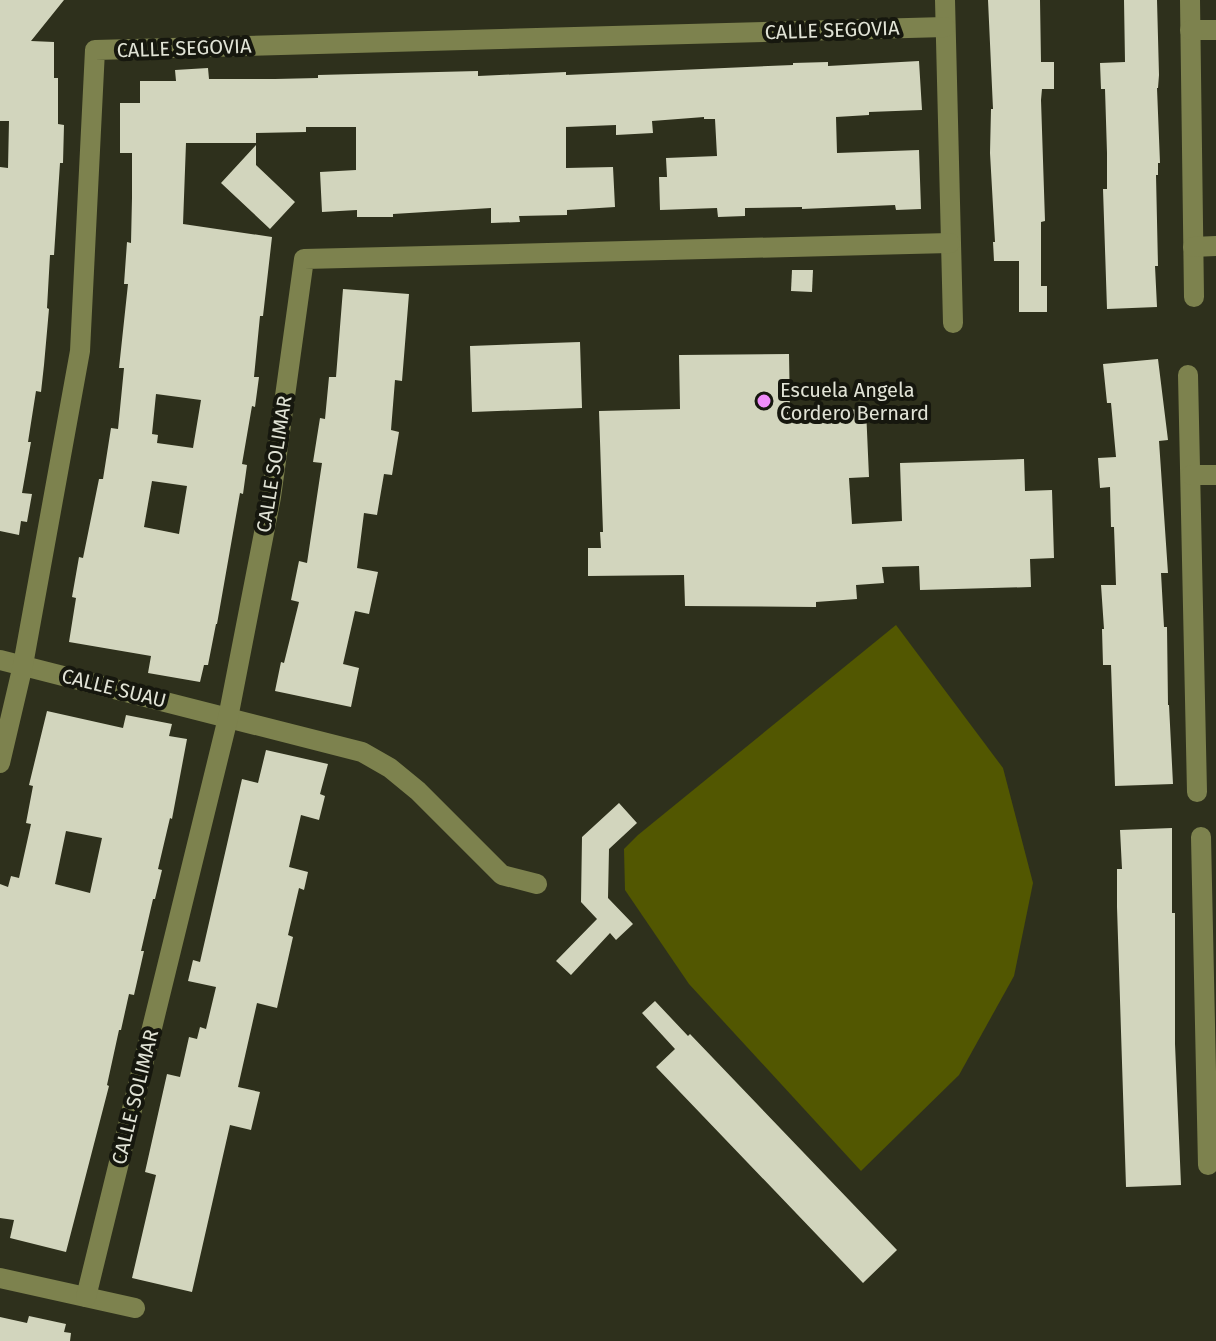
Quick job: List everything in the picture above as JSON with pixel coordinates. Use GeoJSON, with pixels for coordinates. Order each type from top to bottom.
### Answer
{"type":"FeatureCollection","features":[{"type":"Feature","properties":{"kind":"street"},"geometry":{"type":"LineString","coordinates":[[945,0],[953,323]]}},
{"type":"Feature","properties":{"kind":"street"},"geometry":{"type":"LineString","coordinates":[[1190,0],[1194,297]]}},
{"type":"Feature","properties":{"kind":"street","name":"CALLE SEGOVIA"},"geometry":{"type":"LineString","coordinates":[[0,763],[23,665],[80,351],[95,50],[945,27]]}},
{"type":"Feature","properties":{"kind":"street"},"geometry":{"type":"LineString","coordinates":[[1190,30],[1216,30]]}},
{"type":"Feature","properties":{"kind":"street","name":"CALLE SOLIMAR"},"geometry":{"type":"LineString","coordinates":[[86,1297],[228,718],[271,497],[304,259],[950,243]]}},
{"type":"Feature","properties":{"kind":"street"},"geometry":{"type":"LineString","coordinates":[[1193,247],[1216,246]]}},
{"type":"Feature","properties":{"kind":"street"},"geometry":{"type":"LineString","coordinates":[[1188,375],[1197,792]]}},
{"type":"Feature","properties":{"kind":"street"},"geometry":{"type":"LineString","coordinates":[[1191,475],[1216,475]]}},
{"type":"Feature","properties":{"kind":"street","name":"CALLE SUAU"},"geometry":{"type":"LineString","coordinates":[[0,660],[362,752],[390,768],[418,791],[502,875],[537,884]]}},
{"type":"Feature","properties":{"kind":"street"},"geometry":{"type":"LineString","coordinates":[[1195,691],[1216,691]]}},
{"type":"Feature","properties":{"kind":"street"},"geometry":{"type":"LineString","coordinates":[[1201,837],[1210,912],[1212,1131],[1208,1165]]}},
{"type":"Feature","properties":{"kind":"street"},"geometry":{"type":"LineString","coordinates":[[0,1278],[135,1308]]}},
{"type":"Feature","properties":{"kind":"shaded area"},"geometry":{"type":"Polygon","coordinates":[[[896,625],[1003,768],[1033,883],[1014,976],[959,1075],[861,1171],[689,984],[625,890],[624,849],[896,625]]]}},
{"type":"Feature","properties":{"kind":"building"},"geometry":{"type":"Polygon","coordinates":[[[0,0],[64,0],[31,41],[54,42],[58,124],[64,125],[54,255],[50,255],[49,309],[41,392],[36,391],[22,493],[32,494],[27,522],[21,521],[19,535],[0,531],[0,167],[8,168],[9,121],[0,121],[0,0]]]}},
{"type":"Feature","properties":{"kind":"building"},"geometry":{"type":"Polygon","coordinates":[[[988,0],[1040,0],[1041,62],[1054,62],[1054,89],[1042,89],[1041,100],[1045,221],[1041,222],[1041,286],[1047,286],[1047,312],[1019,312],[1019,261],[994,261],[990,153],[993,109],[988,0]]]}},
{"type":"Feature","properties":{"kind":"building"},"geometry":{"type":"Polygon","coordinates":[[[1124,0],[1157,0],[1160,163],[1156,175],[1157,307],[1107,309],[1103,189],[1107,189],[1107,153],[1105,89],[1101,89],[1100,63],[1125,62],[1124,0]]]}},
{"type":"Feature","properties":{"kind":"building"},"geometry":{"type":"Polygon","coordinates":[[[919,61],[922,110],[836,117],[837,153],[919,150],[921,209],[896,210],[895,205],[745,208],[745,216],[718,217],[717,208],[660,210],[659,177],[667,177],[666,158],[717,156],[715,119],[704,117],[652,121],[653,133],[616,135],[616,125],[566,127],[566,168],[613,167],[615,207],[567,210],[567,215],[519,216],[520,222],[491,223],[491,208],[393,214],[393,217],[357,217],[357,210],[322,212],[320,172],[356,170],[356,127],[306,127],[306,132],[256,133],[256,143],[186,143],[183,224],[272,237],[254,377],[259,377],[242,464],[247,465],[243,494],[240,493],[208,665],[204,665],[200,682],[148,673],[151,656],[69,642],[79,557],[83,558],[99,479],[103,479],[111,428],[118,429],[124,368],[119,368],[128,284],[124,284],[127,242],[131,243],[132,198],[132,153],[120,153],[120,103],[140,103],[140,81],[176,81],[175,70],[208,68],[209,79],[275,79],[478,71],[478,76],[566,72],[566,75],[828,62],[828,66],[919,61]],[[156,394],[152,434],[158,435],[157,443],[193,448],[201,400],[156,394]],[[152,481],[144,527],[179,534],[187,486],[152,481]]]}},
{"type":"Feature","properties":{"kind":"building"},"geometry":{"type":"Polygon","coordinates":[[[256,145],[256,165],[295,202],[270,229],[221,183],[256,145]]]}},
{"type":"Feature","properties":{"kind":"building"},"geometry":{"type":"Polygon","coordinates":[[[792,270],[813,270],[812,292],[791,291],[792,270]]]}},
{"type":"Feature","properties":{"kind":"building"},"geometry":{"type":"Polygon","coordinates":[[[343,289],[409,294],[402,381],[395,380],[391,430],[399,432],[392,475],[384,474],[377,515],[364,513],[357,568],[378,572],[369,614],[355,611],[343,664],[359,668],[351,707],[275,691],[299,602],[291,600],[299,561],[307,563],[322,463],[313,462],[320,418],[325,419],[329,377],[336,377],[343,289]]]}},
{"type":"Feature","properties":{"kind":"building"},"geometry":{"type":"Polygon","coordinates":[[[580,342],[582,408],[472,412],[470,346],[580,342]]]}},
{"type":"Feature","properties":{"kind":"building"},"geometry":{"type":"Polygon","coordinates":[[[789,354],[790,412],[866,409],[869,477],[849,478],[852,524],[902,521],[900,463],[1024,459],[1025,491],[1052,490],[1054,558],[1030,559],[1031,587],[920,590],[919,566],[882,567],[884,583],[856,585],[857,599],[816,602],[816,607],[685,606],[684,575],[588,576],[588,548],[601,548],[600,532],[603,532],[599,411],[680,409],[679,355],[789,354]]]}},
{"type":"Feature","properties":{"kind":"building"},"geometry":{"type":"Polygon","coordinates":[[[1158,359],[1168,440],[1159,441],[1168,573],[1161,573],[1164,627],[1167,627],[1173,784],[1115,786],[1111,665],[1103,665],[1101,585],[1116,585],[1114,527],[1111,527],[1110,487],[1100,488],[1098,458],[1116,457],[1111,403],[1107,403],[1103,364],[1158,359]]]}},
{"type":"Feature","properties":{"kind":"building"},"geometry":{"type":"Polygon","coordinates":[[[47,711],[123,728],[126,715],[172,724],[169,736],[187,739],[134,995],[129,994],[119,1030],[109,1086],[66,1252],[10,1238],[14,1220],[0,1218],[0,884],[8,887],[11,876],[19,878],[31,824],[26,823],[33,786],[29,785],[47,711]],[[66,831],[55,884],[90,893],[102,838],[66,831]]]}},
{"type":"Feature","properties":{"kind":"building"},"geometry":{"type":"Polygon","coordinates":[[[266,750],[328,764],[320,794],[325,796],[319,820],[301,815],[289,867],[308,872],[304,890],[299,888],[288,935],[293,937],[277,1008],[257,1003],[238,1087],[260,1092],[251,1130],[230,1125],[192,1292],[132,1278],[156,1175],[145,1172],[167,1074],[180,1077],[189,1037],[197,1039],[200,1027],[206,1029],[216,987],[188,981],[193,960],[200,962],[242,779],[258,783],[266,750]]]}},
{"type":"Feature","properties":{"kind":"building"},"geometry":{"type":"Polygon","coordinates":[[[619,803],[637,823],[609,849],[608,898],[633,924],[616,940],[610,933],[571,975],[556,961],[597,919],[581,902],[582,837],[619,803]]]}},
{"type":"Feature","properties":{"kind":"building"},"geometry":{"type":"Polygon","coordinates":[[[1172,828],[1175,1044],[1181,1185],[1126,1187],[1117,907],[1117,869],[1122,869],[1120,830],[1172,828]]]}},
{"type":"Feature","properties":{"kind":"building"},"geometry":{"type":"Polygon","coordinates":[[[655,1001],[897,1250],[863,1283],[656,1067],[675,1049],[642,1013],[655,1001]]]}},
{"type":"Feature","properties":{"kind":"building"},"geometry":{"type":"Polygon","coordinates":[[[29,1316],[66,1324],[64,1332],[71,1333],[70,1341],[0,1341],[0,1317],[27,1323],[29,1316]]]}},
{"type":"Feature","properties":{"kind":"place","name":"Escuela Angela Cordero Bernard"},"geometry":{"type":"Point","coordinates":[764,401]}}]}
